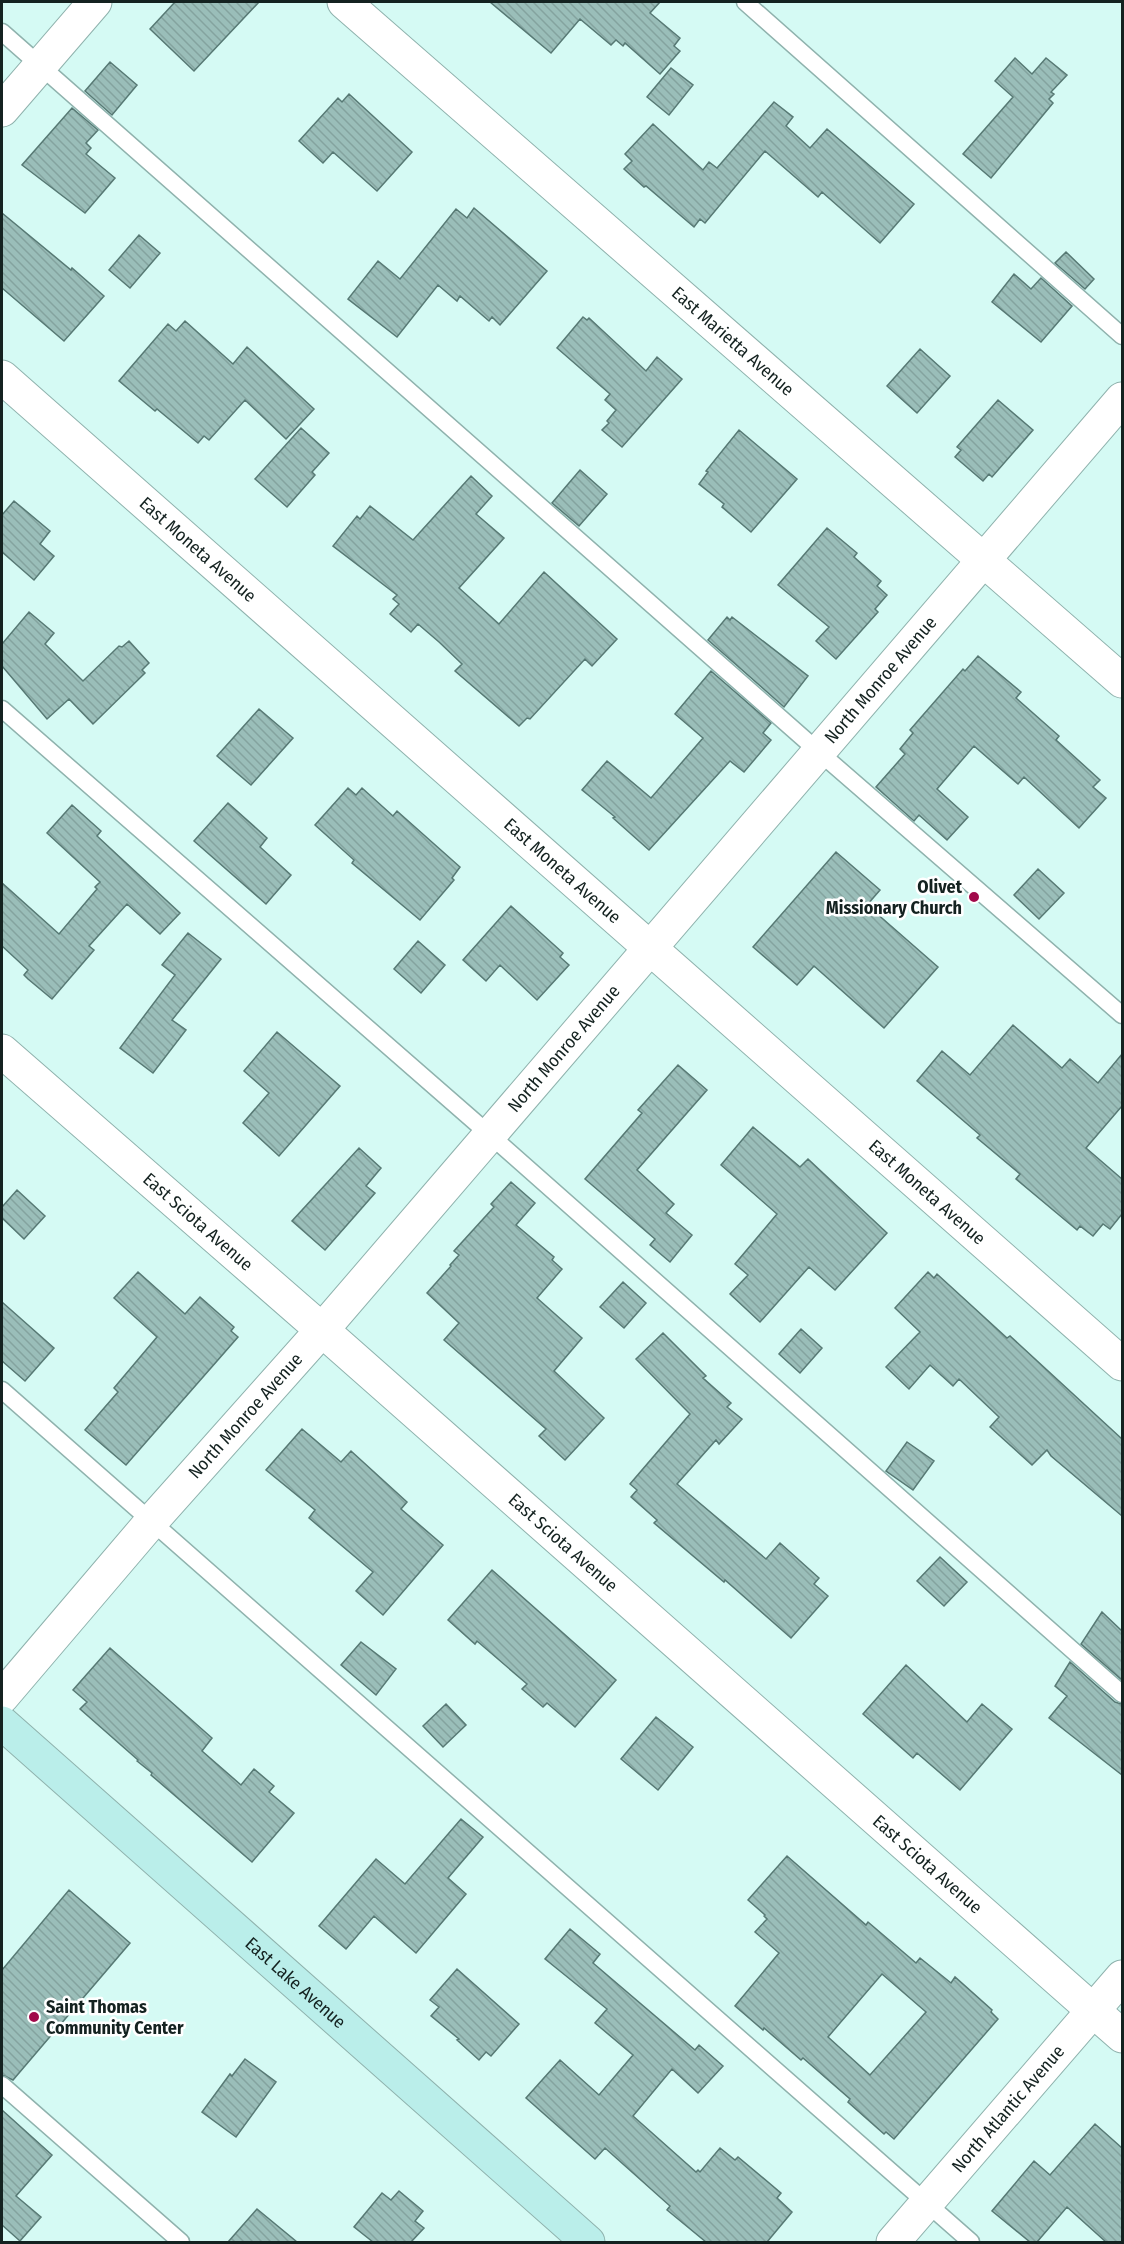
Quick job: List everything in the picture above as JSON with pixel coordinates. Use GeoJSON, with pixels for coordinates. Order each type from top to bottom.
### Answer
{"type":"FeatureCollection","features":[{"type":"Feature","properties":{"kind":"street"},"geometry":{"type":"LineString","coordinates":[[2,110],[95,2]]}},
{"type":"Feature","properties":{"kind":"street","name":"East Marietta Avenue"},"geometry":{"type":"LineString","coordinates":[[344,2],[1122,681]]}},
{"type":"Feature","properties":{"kind":"street","name":"East Moneta Avenue"},"geometry":{"type":"LineString","coordinates":[[2,377],[1122,1364]]}},
{"type":"Feature","properties":{"kind":"street","name":"North Monroe Avenue"},"geometry":{"type":"LineString","coordinates":[[2,1697],[151,1522],[322,1330],[1122,399]]}},
{"type":"Feature","properties":{"kind":"street","name":"East Sciota Avenue"},"geometry":{"type":"LineString","coordinates":[[2,1051],[322,1330],[1122,2036]]}},
{"type":"Feature","properties":{"kind":"street","name":"East Lake Avenue"},"geometry":{"type":"LineString","coordinates":[[2,1723],[588,2242]]}},
{"type":"Feature","properties":{"kind":"street","name":"North Atlantic Avenue"},"geometry":{"type":"LineString","coordinates":[[893,2242],[1122,1977]]}},
{"type":"Feature","properties":{"kind":"lane"},"geometry":{"type":"LineString","coordinates":[[745,2],[1122,336]]}},
{"type":"Feature","properties":{"kind":"lane"},"geometry":{"type":"LineString","coordinates":[[2,32],[819,752],[1122,1015]]}},
{"type":"Feature","properties":{"kind":"lane"},"geometry":{"type":"LineString","coordinates":[[2,709],[490,1135],[1122,1694]]}},
{"type":"Feature","properties":{"kind":"lane"},"geometry":{"type":"LineString","coordinates":[[2,1390],[971,2242]]}},
{"type":"Feature","properties":{"kind":"lane"},"geometry":{"type":"LineString","coordinates":[[2,2085],[181,2242]]}},
{"type":"Feature","properties":{"kind":"building"},"geometry":{"type":"Polygon","coordinates":[[[175,2],[259,2],[194,71],[150,29],[175,2]]]}},
{"type":"Feature","properties":{"kind":"building"},"geometry":{"type":"Polygon","coordinates":[[[490,2],[660,2],[650,13],[680,38],[674,46],[680,51],[660,74],[625,43],[623,46],[616,40],[611,45],[580,19],[551,53],[490,2]]]}},
{"type":"Feature","properties":{"kind":"building"},"geometry":{"type":"Polygon","coordinates":[[[1015,58],[1032,74],[1046,58],[1067,75],[1051,92],[1054,94],[1049,99],[1053,103],[991,178],[963,154],[1013,97],[995,81],[1015,58]]]}},
{"type":"Feature","properties":{"kind":"building"},"geometry":{"type":"Polygon","coordinates":[[[110,62],[137,85],[112,115],[85,91],[110,62]]]}},
{"type":"Feature","properties":{"kind":"building"},"geometry":{"type":"Polygon","coordinates":[[[671,68],[693,85],[669,115],[647,97],[671,68]]]}},
{"type":"Feature","properties":{"kind":"building"},"geometry":{"type":"Polygon","coordinates":[[[349,94],[412,152],[377,191],[333,152],[323,163],[299,141],[338,98],[342,102],[349,94]]]}},
{"type":"Feature","properties":{"kind":"building"},"geometry":{"type":"Polygon","coordinates":[[[774,102],[793,117],[786,126],[810,148],[827,129],[914,204],[880,243],[822,192],[818,197],[765,151],[705,223],[700,219],[694,227],[624,169],[632,161],[625,154],[653,124],[703,170],[709,162],[717,168],[774,102]]]}},
{"type":"Feature","properties":{"kind":"building"},"geometry":{"type":"Polygon","coordinates":[[[72,108],[98,130],[86,143],[91,148],[86,154],[115,178],[85,213],[22,165],[72,108]]]}},
{"type":"Feature","properties":{"kind":"building"},"geometry":{"type":"Polygon","coordinates":[[[474,208],[547,271],[500,325],[492,317],[489,321],[460,296],[457,301],[438,285],[397,337],[348,299],[378,261],[400,279],[456,209],[467,218],[474,208]]]}},
{"type":"Feature","properties":{"kind":"building"},"geometry":{"type":"Polygon","coordinates":[[[2,213],[104,296],[64,341],[2,288],[2,213]]]}},
{"type":"Feature","properties":{"kind":"building"},"geometry":{"type":"Polygon","coordinates":[[[139,235],[160,253],[130,288],[109,270],[139,235]]]}},
{"type":"Feature","properties":{"kind":"building"},"geometry":{"type":"Polygon","coordinates":[[[1066,252],[1094,279],[1085,289],[1055,263],[1066,252]]]}},
{"type":"Feature","properties":{"kind":"building"},"geometry":{"type":"Polygon","coordinates":[[[1014,274],[1031,289],[1041,278],[1072,306],[1041,342],[992,302],[1014,274]]]}},
{"type":"Feature","properties":{"kind":"building"},"geometry":{"type":"Polygon","coordinates":[[[583,317],[587,320],[589,318],[646,371],[657,357],[682,379],[622,447],[602,430],[616,410],[605,400],[610,394],[557,348],[583,317]]]}},
{"type":"Feature","properties":{"kind":"building"},"geometry":{"type":"Polygon","coordinates":[[[185,321],[233,364],[247,347],[314,409],[286,439],[245,400],[209,440],[204,436],[198,443],[119,381],[168,324],[176,331],[185,321]]]}},
{"type":"Feature","properties":{"kind":"building"},"geometry":{"type":"Polygon","coordinates":[[[920,349],[950,376],[917,413],[887,386],[920,349]]]}},
{"type":"Feature","properties":{"kind":"building"},"geometry":{"type":"Polygon","coordinates":[[[998,400],[1033,430],[992,477],[989,474],[983,481],[955,457],[961,450],[957,447],[998,400]]]}},
{"type":"Feature","properties":{"kind":"building"},"geometry":{"type":"Polygon","coordinates":[[[301,428],[329,453],[312,472],[315,475],[287,507],[255,479],[301,428]]]}},
{"type":"Feature","properties":{"kind":"building"},"geometry":{"type":"Polygon","coordinates":[[[739,430],[797,479],[751,532],[722,507],[724,504],[699,484],[708,472],[706,471],[739,430]]]}},
{"type":"Feature","properties":{"kind":"building"},"geometry":{"type":"Polygon","coordinates":[[[580,470],[607,494],[579,526],[552,503],[580,470]]]}},
{"type":"Feature","properties":{"kind":"building"},"geometry":{"type":"Polygon","coordinates":[[[471,476],[492,496],[476,514],[504,538],[459,588],[499,624],[544,572],[617,639],[592,666],[585,659],[530,719],[527,718],[519,726],[455,671],[462,664],[439,642],[418,624],[411,632],[390,614],[399,604],[393,599],[397,595],[333,546],[357,516],[360,519],[370,506],[413,540],[471,476]]]}},
{"type":"Feature","properties":{"kind":"building"},"geometry":{"type":"Polygon","coordinates":[[[14,501],[50,531],[40,544],[54,556],[34,580],[2,552],[2,515],[14,501]]]}},
{"type":"Feature","properties":{"kind":"building"},"geometry":{"type":"Polygon","coordinates":[[[827,528],[857,553],[854,557],[881,581],[877,586],[887,595],[875,609],[878,612],[836,659],[816,641],[829,627],[778,585],[827,528]]]}},
{"type":"Feature","properties":{"kind":"building"},"geometry":{"type":"Polygon","coordinates":[[[29,612],[54,633],[45,644],[83,681],[119,646],[122,647],[129,641],[149,663],[142,670],[145,673],[93,724],[69,699],[47,719],[2,666],[2,644],[29,612]]]}},
{"type":"Feature","properties":{"kind":"building"},"geometry":{"type":"Polygon","coordinates":[[[727,617],[730,620],[732,617],[808,676],[784,707],[708,640],[727,617]]]}},
{"type":"Feature","properties":{"kind":"building"},"geometry":{"type":"Polygon","coordinates":[[[978,656],[1021,692],[1016,698],[1059,736],[1056,740],[1100,780],[1093,787],[1106,798],[1079,828],[1024,777],[1018,784],[974,746],[937,789],[968,817],[947,840],[919,815],[914,821],[876,787],[905,754],[900,749],[913,733],[910,730],[963,669],[965,671],[978,656]]]}},
{"type":"Feature","properties":{"kind":"building"},"geometry":{"type":"Polygon","coordinates":[[[711,671],[771,723],[763,733],[771,740],[744,772],[730,761],[649,850],[613,818],[615,817],[582,790],[607,761],[651,798],[703,738],[675,714],[711,671]]]}},
{"type":"Feature","properties":{"kind":"building"},"geometry":{"type":"Polygon","coordinates":[[[259,709],[293,738],[251,785],[217,756],[259,709]]]}},
{"type":"Feature","properties":{"kind":"building"},"geometry":{"type":"Polygon","coordinates":[[[348,788],[356,795],[362,788],[393,816],[397,811],[460,867],[452,878],[454,880],[420,920],[352,863],[354,860],[315,825],[348,788]]]}},
{"type":"Feature","properties":{"kind":"building"},"geometry":{"type":"Polygon","coordinates":[[[228,803],[267,838],[260,847],[291,875],[266,904],[194,841],[228,803]]]}},
{"type":"Feature","properties":{"kind":"building"},"geometry":{"type":"Polygon","coordinates":[[[72,805],[101,831],[97,836],[180,913],[160,934],[127,904],[89,946],[94,950],[52,999],[24,975],[28,970],[2,946],[2,883],[59,934],[97,889],[95,887],[100,882],[47,833],[72,805]]]}},
{"type":"Feature","properties":{"kind":"building"},"geometry":{"type":"Polygon","coordinates":[[[836,852],[880,890],[867,905],[938,967],[884,1028],[814,966],[797,985],[753,947],[836,852]]]}},
{"type":"Feature","properties":{"kind":"building"},"geometry":{"type":"Polygon","coordinates":[[[1038,869],[1064,893],[1039,919],[1014,895],[1038,869]]]}},
{"type":"Feature","properties":{"kind":"building"},"geometry":{"type":"Polygon","coordinates":[[[511,906],[563,953],[560,957],[569,965],[537,1000],[500,965],[486,981],[463,960],[511,906]]]}},
{"type":"Feature","properties":{"kind":"building"},"geometry":{"type":"Polygon","coordinates":[[[188,933],[221,959],[172,1020],[186,1030],[153,1073],[120,1048],[175,975],[162,965],[188,933]]]}},
{"type":"Feature","properties":{"kind":"building"},"geometry":{"type":"Polygon","coordinates":[[[418,941],[445,965],[421,993],[394,969],[418,941]]]}},
{"type":"Feature","properties":{"kind":"building"},"geometry":{"type":"Polygon","coordinates":[[[1013,1025],[1062,1068],[1070,1059],[1098,1083],[1122,1054],[1122,1106],[1086,1148],[1122,1179],[1122,1214],[1110,1229],[1103,1224],[1093,1236],[1080,1226],[1077,1230],[1016,1179],[1020,1174],[977,1138],[980,1135],[917,1081],[942,1051],[970,1075],[1013,1025]]]}},
{"type":"Feature","properties":{"kind":"building"},"geometry":{"type":"Polygon","coordinates":[[[277,1032],[340,1086],[279,1156],[243,1123],[269,1093],[244,1071],[277,1032]]]}},
{"type":"Feature","properties":{"kind":"building"},"geometry":{"type":"Polygon","coordinates":[[[678,1065],[707,1090],[637,1170],[674,1204],[666,1213],[692,1235],[670,1262],[650,1245],[655,1239],[585,1179],[642,1113],[638,1110],[678,1065]]]}},
{"type":"Feature","properties":{"kind":"building"},"geometry":{"type":"Polygon","coordinates":[[[753,1127],[800,1167],[808,1159],[887,1233],[835,1290],[809,1267],[760,1322],[730,1294],[748,1275],[735,1264],[777,1214],[721,1165],[753,1127]]]}},
{"type":"Feature","properties":{"kind":"building"},"geometry":{"type":"Polygon","coordinates":[[[359,1148],[381,1168],[366,1186],[375,1193],[325,1250],[292,1221],[359,1148]]]}},
{"type":"Feature","properties":{"kind":"building"},"geometry":{"type":"Polygon","coordinates":[[[511,1182],[535,1203],[516,1225],[554,1257],[552,1260],[562,1269],[537,1298],[582,1338],[554,1371],[604,1418],[565,1460],[539,1436],[546,1429],[444,1340],[459,1323],[427,1293],[459,1255],[454,1251],[494,1207],[491,1204],[511,1182]]]}},
{"type":"Feature","properties":{"kind":"building"},"geometry":{"type":"Polygon","coordinates":[[[17,1190],[45,1216],[24,1239],[2,1218],[2,1207],[17,1190]]]}},
{"type":"Feature","properties":{"kind":"building"},"geometry":{"type":"Polygon","coordinates":[[[138,1272],[185,1314],[200,1297],[234,1327],[231,1331],[238,1337],[126,1465],[85,1430],[118,1392],[114,1388],[157,1337],[114,1298],[138,1272]]]}},
{"type":"Feature","properties":{"kind":"building"},"geometry":{"type":"Polygon","coordinates":[[[928,1272],[934,1278],[937,1274],[1007,1338],[1010,1336],[1122,1439],[1122,1516],[1051,1456],[1047,1450],[1032,1465],[990,1427],[999,1417],[959,1379],[953,1386],[930,1365],[909,1389],[886,1367],[920,1332],[895,1308],[928,1272]]]}},
{"type":"Feature","properties":{"kind":"building"},"geometry":{"type":"Polygon","coordinates":[[[623,1282],[646,1303],[624,1328],[600,1307],[623,1282]]]}},
{"type":"Feature","properties":{"kind":"building"},"geometry":{"type":"Polygon","coordinates":[[[2,1302],[54,1348],[25,1381],[2,1361],[2,1302]]]}},
{"type":"Feature","properties":{"kind":"building"},"geometry":{"type":"Polygon","coordinates":[[[801,1329],[822,1348],[800,1373],[779,1354],[801,1329]]]}},
{"type":"Feature","properties":{"kind":"building"},"geometry":{"type":"Polygon","coordinates":[[[663,1333],[706,1376],[703,1378],[731,1403],[727,1407],[742,1419],[719,1444],[716,1440],[677,1484],[766,1559],[780,1543],[819,1578],[814,1584],[828,1596],[791,1638],[725,1580],[724,1582],[654,1523],[657,1520],[631,1497],[637,1490],[630,1484],[690,1414],[636,1359],[663,1333]]]}},
{"type":"Feature","properties":{"kind":"building"},"geometry":{"type":"Polygon","coordinates":[[[302,1429],[341,1462],[351,1451],[407,1502],[401,1509],[443,1545],[383,1615],[356,1591],[373,1572],[309,1518],[315,1510],[266,1470],[302,1429]]]}},
{"type":"Feature","properties":{"kind":"building"},"geometry":{"type":"Polygon","coordinates":[[[907,1442],[934,1461],[913,1490],[886,1471],[907,1442]]]}},
{"type":"Feature","properties":{"kind":"building"},"geometry":{"type":"Polygon","coordinates":[[[940,1557],[967,1582],[944,1606],[917,1581],[940,1557]]]}},
{"type":"Feature","properties":{"kind":"building"},"geometry":{"type":"Polygon","coordinates":[[[492,1570],[616,1680],[575,1727],[547,1703],[543,1707],[522,1689],[527,1684],[477,1641],[475,1644],[448,1620],[492,1570]]]}},
{"type":"Feature","properties":{"kind":"building"},"geometry":{"type":"Polygon","coordinates":[[[1102,1612],[1122,1631],[1122,1680],[1081,1644],[1102,1612]]]}},
{"type":"Feature","properties":{"kind":"building"},"geometry":{"type":"Polygon","coordinates":[[[361,1642],[396,1669],[376,1695],[341,1665],[361,1642]]]}},
{"type":"Feature","properties":{"kind":"building"},"geometry":{"type":"Polygon","coordinates":[[[110,1648],[212,1738],[202,1751],[241,1785],[254,1769],[274,1786],[269,1792],[294,1813],[252,1862],[151,1775],[152,1773],[80,1709],[87,1702],[73,1690],[110,1648]]]}},
{"type":"Feature","properties":{"kind":"building"},"geometry":{"type":"Polygon","coordinates":[[[1070,1662],[1115,1702],[1122,1704],[1122,1775],[1049,1718],[1067,1696],[1055,1686],[1070,1662]]]}},
{"type":"Feature","properties":{"kind":"building"},"geometry":{"type":"Polygon","coordinates":[[[906,1665],[967,1722],[982,1704],[1012,1729],[960,1790],[917,1753],[913,1758],[863,1714],[906,1665]]]}},
{"type":"Feature","properties":{"kind":"building"},"geometry":{"type":"Polygon","coordinates":[[[446,1704],[466,1725],[443,1747],[423,1726],[446,1704]]]}},
{"type":"Feature","properties":{"kind":"building"},"geometry":{"type":"Polygon","coordinates":[[[656,1717],[693,1747],[658,1790],[621,1759],[656,1717]]]}},
{"type":"Feature","properties":{"kind":"building"},"geometry":{"type":"Polygon","coordinates":[[[461,1819],[483,1837],[448,1878],[466,1894],[416,1953],[374,1916],[346,1949],[319,1926],[376,1859],[405,1884],[461,1819]]]}},
{"type":"Feature","properties":{"kind":"building"},"geometry":{"type":"Polygon","coordinates":[[[787,1856],[866,1925],[868,1922],[916,1963],[920,1958],[951,1983],[955,1977],[992,2010],[991,2012],[998,2019],[894,2139],[886,2132],[884,2134],[848,2102],[850,2099],[803,2058],[801,2060],[735,2006],[779,1953],[755,1932],[767,1919],[748,1900],[787,1856]],[[882,1974],[828,2037],[870,2075],[926,2012],[882,1974]]]}},
{"type":"Feature","properties":{"kind":"building","name":"Saint Thomas Community Center"},"geometry":{"type":"Polygon","coordinates":[[[69,1890],[130,1943],[13,2080],[2,2075],[2,1970],[69,1890]]]}},
{"type":"Feature","properties":{"kind":"building"},"geometry":{"type":"Polygon","coordinates":[[[570,1929],[600,1954],[593,1963],[695,2050],[699,2045],[723,2066],[698,2093],[672,2069],[633,2116],[696,2172],[698,2170],[700,2172],[720,2148],[735,2160],[738,2157],[781,2193],[777,2198],[792,2212],[767,2242],[706,2242],[667,2210],[670,2206],[605,2148],[595,2159],[526,2098],[560,2060],[599,2095],[633,2055],[595,2023],[607,2009],[545,1959],[570,1929]]]}},
{"type":"Feature","properties":{"kind":"building"},"geometry":{"type":"Polygon","coordinates":[[[457,1969],[519,2024],[491,2056],[486,2052],[479,2060],[457,2040],[459,2039],[431,2016],[439,2007],[430,2000],[457,1969]]]}},
{"type":"Feature","properties":{"kind":"building"},"geometry":{"type":"Polygon","coordinates":[[[245,2059],[276,2082],[236,2137],[202,2112],[230,2074],[232,2076],[245,2059]]]}},
{"type":"Feature","properties":{"kind":"building"},"geometry":{"type":"Polygon","coordinates":[[[2,2110],[52,2155],[16,2196],[41,2217],[20,2241],[2,2225],[2,2110]]]}},
{"type":"Feature","properties":{"kind":"building"},"geometry":{"type":"Polygon","coordinates":[[[1095,2124],[1122,2148],[1122,2242],[1106,2242],[1067,2207],[1037,2242],[1030,2242],[992,2211],[1034,2161],[1050,2175],[1095,2124]]]}},
{"type":"Feature","properties":{"kind":"building"},"geometry":{"type":"Polygon","coordinates":[[[399,2191],[423,2211],[415,2221],[424,2228],[411,2242],[373,2242],[354,2227],[382,2193],[391,2200],[399,2191]]]}},
{"type":"Feature","properties":{"kind":"building"},"geometry":{"type":"Polygon","coordinates":[[[257,2209],[297,2242],[228,2242],[257,2209]]]}},
{"type":"Feature","properties":{"kind":"place","name":"Olivet Missionary Church"},"geometry":{"type":"Point","coordinates":[974,897]}},
{"type":"Feature","properties":{"kind":"place","name":"Saint Thomas Community Center"},"geometry":{"type":"Point","coordinates":[34,2017]}}]}
